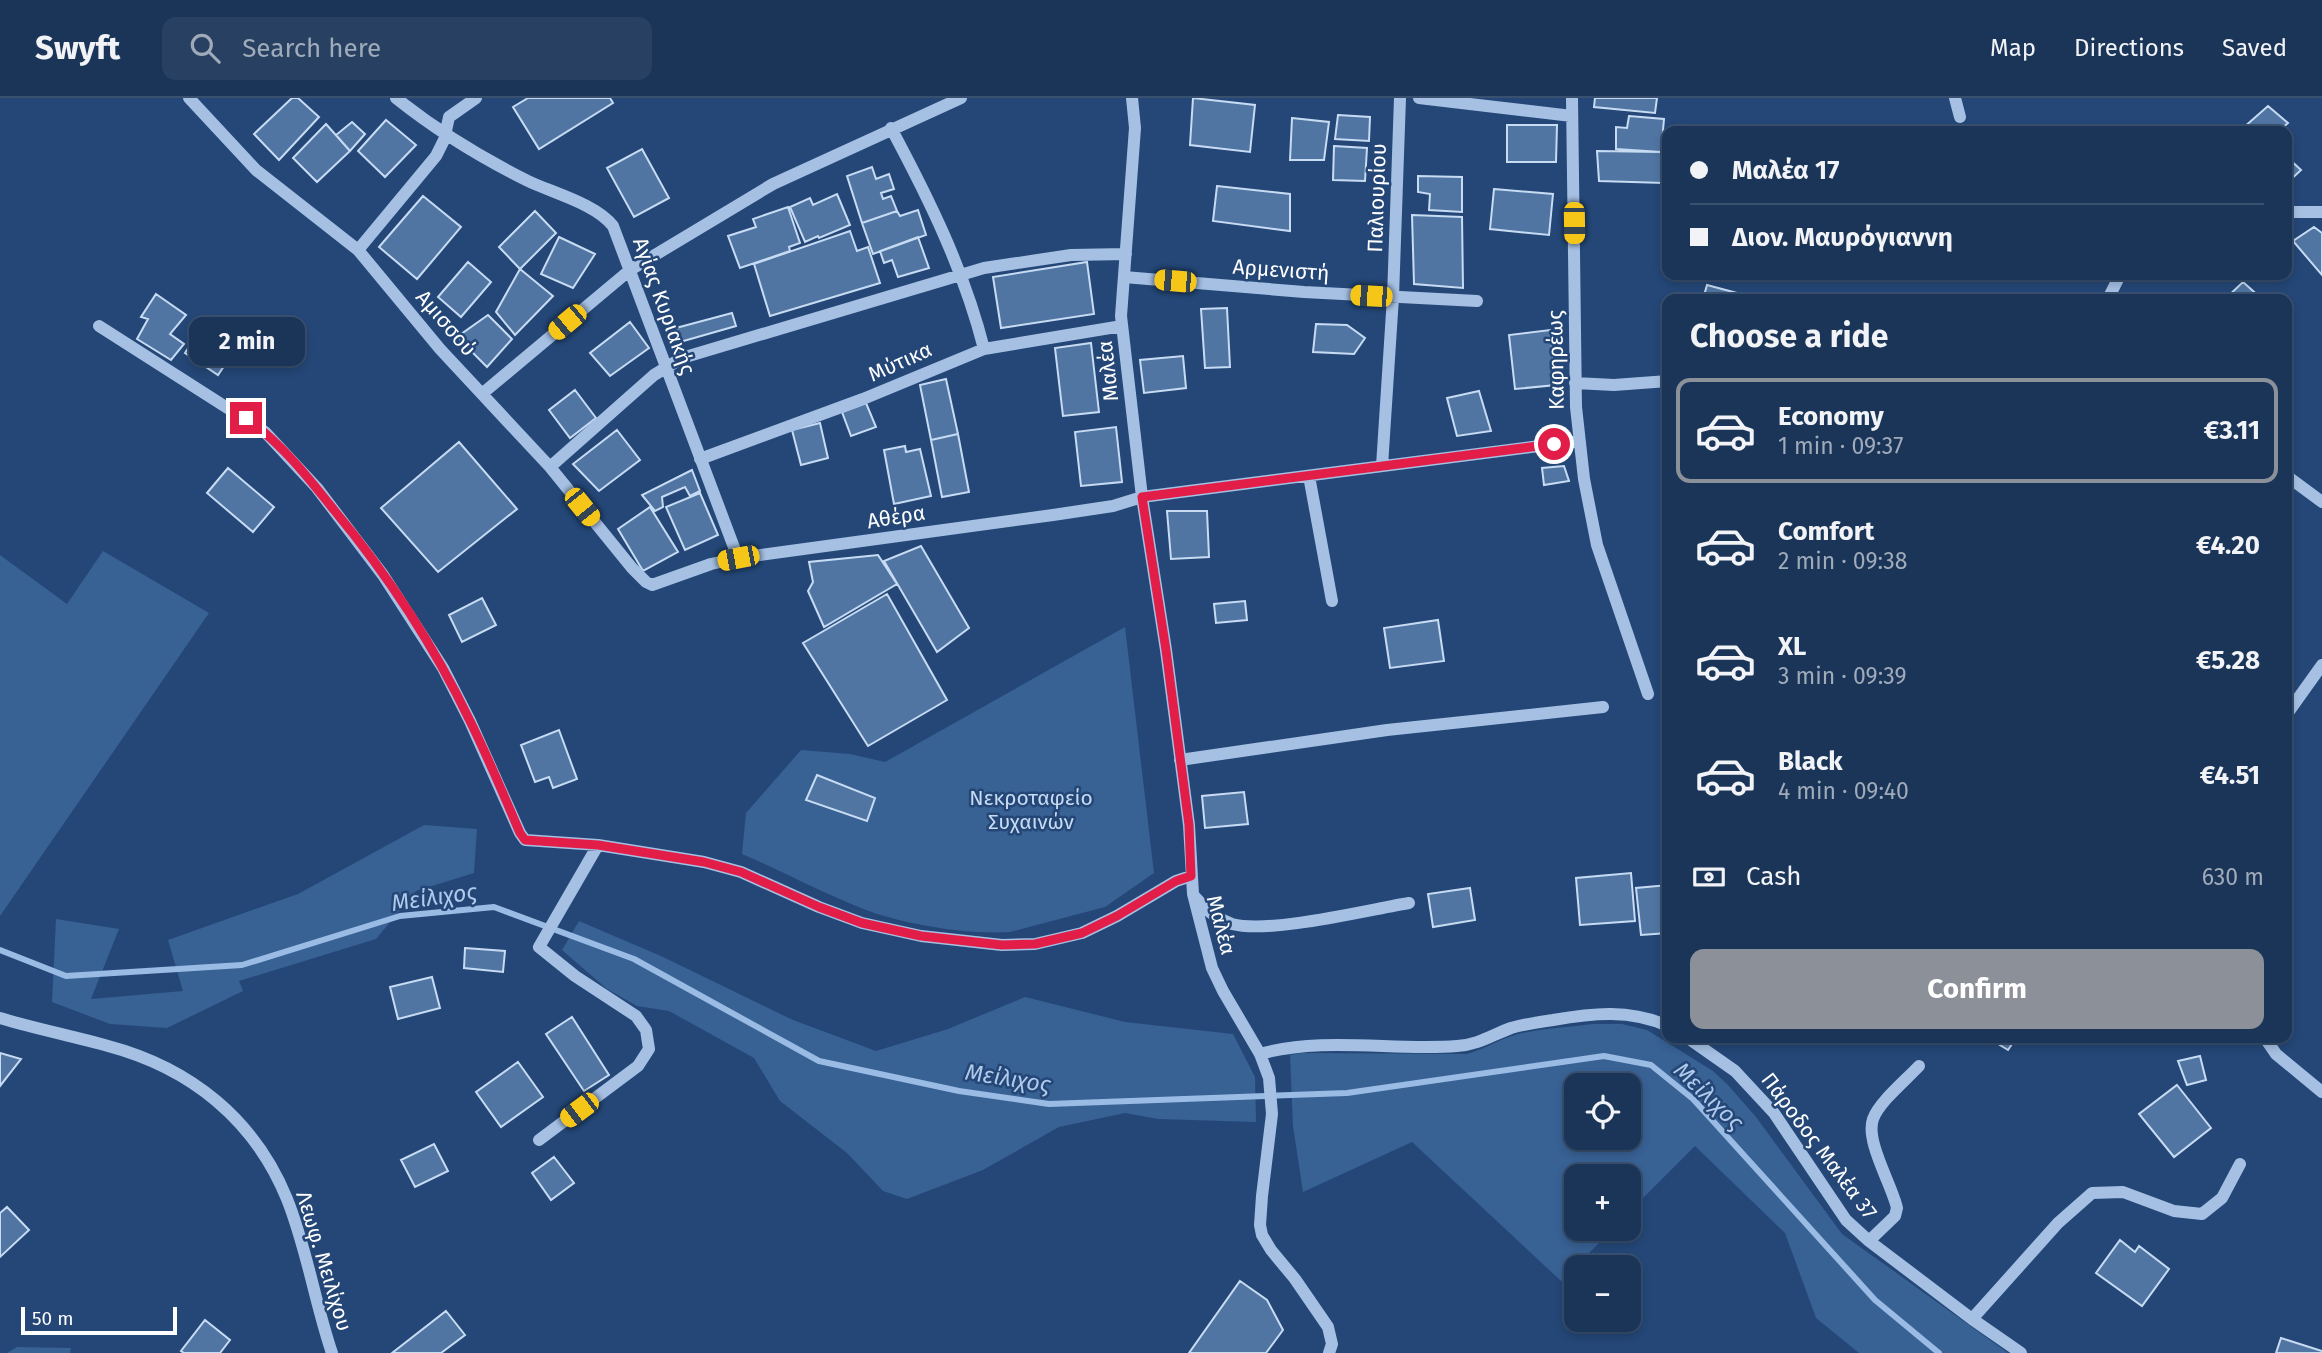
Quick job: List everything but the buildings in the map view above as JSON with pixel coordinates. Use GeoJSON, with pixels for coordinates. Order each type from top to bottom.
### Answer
{"type":"FeatureCollection","features":[{"type":"Feature","properties":{"kind":"street","name":"Αμισσού"},"geometry":{"type":"LineString","coordinates":[[189,98],[256,170],[358,250],[440,349],[550,467],[632,568],[646,582],[659,584]]}},
{"type":"Feature","properties":{"kind":"street","name":"Αγίας Κυριακής"},"geometry":{"type":"LineString","coordinates":[[396,98],[445,133],[505,169],[589,208],[608,220],[618,235],[738,558]]}},
{"type":"Feature","properties":{"kind":"street"},"geometry":{"type":"LineString","coordinates":[[358,250],[433,159],[442,145],[449,117],[476,98]]}},
{"type":"Feature","properties":{"kind":"street"},"geometry":{"type":"LineString","coordinates":[[483,393],[630,270],[773,184],[961,98]]}},
{"type":"Feature","properties":{"kind":"street","name":"Μαλέα"},"geometry":{"type":"LineString","coordinates":[[1132,98],[1135,128],[1121,307],[1122,326],[1142,497],[1189,825],[1193,894],[1212,968],[1260,1054],[1269,1084],[1272,1110],[1262,1196],[1262,1235],[1270,1250],[1295,1279],[1328,1327],[1334,1350]]}},
{"type":"Feature","properties":{"kind":"street","name":"Παλιουρίου"},"geometry":{"type":"LineString","coordinates":[[1382,466],[1393,297],[1400,98]]}},
{"type":"Feature","properties":{"kind":"street"},"geometry":{"type":"LineString","coordinates":[[1419,98],[1572,116]]}},
{"type":"Feature","properties":{"kind":"street","name":"Καφηρέως"},"geometry":{"type":"LineString","coordinates":[[1572,98],[1578,441],[1597,545],[1648,694]]}},
{"type":"Feature","properties":{"kind":"street"},"geometry":{"type":"LineString","coordinates":[[1955,98],[1960,117]]}},
{"type":"Feature","properties":{"kind":"street"},"geometry":{"type":"LineString","coordinates":[[891,128],[927,197],[960,273],[984,349]]}},
{"type":"Feature","properties":{"kind":"street"},"geometry":{"type":"LineString","coordinates":[[2292,212],[2322,212]]}},
{"type":"Feature","properties":{"kind":"street"},"geometry":{"type":"LineString","coordinates":[[550,467],[665,366],[692,354],[960,273],[1041,258],[1126,254]]}},
{"type":"Feature","properties":{"kind":"street","name":"Αρμενιστή"},"geometry":{"type":"LineString","coordinates":[[1124,277],[1304,292],[1478,301]]}},
{"type":"Feature","properties":{"kind":"street"},"geometry":{"type":"LineString","coordinates":[[99,326],[265,432],[317,488],[383,575],[443,668],[523,838],[529,841],[598,845],[726,868],[836,914],[891,930],[1002,945],[1035,944],[1082,933],[1176,881],[1191,876]]}},
{"type":"Feature","properties":{"kind":"street","name":"Μύτικα"},"geometry":{"type":"LineString","coordinates":[[700,459],[863,400],[984,349],[1122,326]]}},
{"type":"Feature","properties":{"kind":"street"},"geometry":{"type":"LineString","coordinates":[[1576,383],[1662,381]]}},
{"type":"Feature","properties":{"kind":"street","name":"Αθέρα"},"geometry":{"type":"LineString","coordinates":[[659,584],[711,564],[738,558],[1080,511],[1113,506],[1142,497],[1578,441]]}},
{"type":"Feature","properties":{"kind":"street"},"geometry":{"type":"LineString","coordinates":[[1309,476],[1332,601]]}},
{"type":"Feature","properties":{"kind":"street"},"geometry":{"type":"LineString","coordinates":[[2292,480],[2322,502]]}},
{"type":"Feature","properties":{"kind":"street"},"geometry":{"type":"LineString","coordinates":[[2292,707],[2322,665]]}},
{"type":"Feature","properties":{"kind":"street"},"geometry":{"type":"LineString","coordinates":[[1180,760],[1399,729],[1603,707]]}},
{"type":"Feature","properties":{"kind":"street"},"geometry":{"type":"LineString","coordinates":[[539,1140],[638,1066],[648,1055],[650,1044],[646,1030],[636,1016],[553,959],[540,947],[598,845]]}},
{"type":"Feature","properties":{"kind":"street"},"geometry":{"type":"LineString","coordinates":[[1193,894],[1204,908],[1218,918],[1234,924],[1254,926],[1292,923],[1409,903]]}},
{"type":"Feature","properties":{"kind":"street"},"geometry":{"type":"LineString","coordinates":[[1260,1054],[1318,1045],[1444,1047],[1475,1044],[1514,1027],[1598,1013],[1642,1017],[1662,1024]]}},
{"type":"Feature","properties":{"kind":"street","name":"Λεωφ. Μειλίχου"},"geometry":{"type":"LineString","coordinates":[[0,1018],[110,1046],[169,1069],[213,1097],[244,1126],[272,1166],[288,1200],[332,1353]]}},
{"type":"Feature","properties":{"kind":"street","name":"Πάροδος Μαλέα 37"},"geometry":{"type":"LineString","coordinates":[[1695,1043],[1735,1071],[1758,1095],[1788,1131],[1846,1220],[1869,1241],[2021,1353]]}},
{"type":"Feature","properties":{"kind":"street"},"geometry":{"type":"LineString","coordinates":[[2268,1043],[2276,1054],[2322,1092]]}},
{"type":"Feature","properties":{"kind":"street"},"geometry":{"type":"LineString","coordinates":[[1869,1241],[1895,1216],[1897,1208],[1872,1136],[1873,1118],[1919,1066]]}},
{"type":"Feature","properties":{"kind":"street"},"geometry":{"type":"LineString","coordinates":[[1972,1319],[2058,1223],[2092,1193],[2123,1192],[2174,1211],[2202,1214],[2222,1198],[2240,1164]]}},
{"type":"Feature","properties":{"kind":"green space"},"geometry":{"type":"Polygon","coordinates":[[[103,551],[209,613],[0,916],[0,555],[67,604],[103,551]]]}},
{"type":"Feature","properties":{"kind":"green space","name":"Νεκροταφείο Συχαινών"},"geometry":{"type":"Polygon","coordinates":[[[1125,627],[1154,873],[1105,907],[1010,932],[974,932],[934,927],[861,908],[742,854],[746,813],[801,750],[850,754],[885,762],[1125,627]]]}},
{"type":"Feature","properties":{"kind":"green space"},"geometry":{"type":"Polygon","coordinates":[[[424,825],[477,829],[474,873],[416,891],[376,939],[239,981],[243,991],[167,1028],[110,1024],[52,1002],[56,919],[119,929],[91,999],[183,991],[168,940],[298,894],[424,825]]]}},
{"type":"Feature","properties":{"kind":"green space"},"geometry":{"type":"Polygon","coordinates":[[[579,921],[661,956],[793,1020],[876,1051],[948,1029],[1025,997],[1125,1022],[1233,1034],[1255,1077],[1256,1122],[1158,1119],[1125,1113],[1059,1127],[983,1170],[907,1199],[883,1191],[847,1153],[780,1101],[754,1058],[669,1011],[637,1006],[607,989],[562,950],[579,921]]]}},
{"type":"Feature","properties":{"kind":"green space"},"geometry":{"type":"Polygon","coordinates":[[[1592,1024],[1622,1024],[1647,1030],[1662,1039],[1662,1043],[1668,1043],[1713,1071],[1756,1117],[1842,1234],[2008,1353],[1859,1353],[1816,1318],[1785,1233],[1695,1146],[1641,1200],[1641,1164],[1564,1164],[1564,1241],[1601,1241],[1587,1255],[1564,1255],[1564,1278],[1561,1281],[1412,1142],[1303,1192],[1293,1126],[1290,1055],[1467,1054],[1519,1034],[1592,1024]]]}},
{"type":"Feature","properties":{"kind":"green space"},"geometry":{"type":"Polygon","coordinates":[[[17,1347],[71,1348],[70,1353],[7,1353],[17,1347]]]}},
{"type":"Feature","properties":{"kind":"waterway","name":"Μείλιχος"},"geometry":{"type":"LineString","coordinates":[[0,950],[66,976],[242,965],[400,916],[494,907],[634,959],[819,1061],[959,1091],[1049,1104],[1347,1093],[1604,1056],[1651,1065],[1693,1099],[1875,1300],[1939,1353]]}},
{"type":"Feature","properties":{"kind":"route"},"geometry":{"type":"LineString","coordinates":[[246,418],[289,455],[317,488],[348,526],[411,617],[443,668],[525,840],[598,845],[704,862],[741,872],[862,923],[921,936],[1002,945],[1035,944],[1082,933],[1176,881],[1191,876],[1189,825],[1142,497],[1554,444]]}}]}
